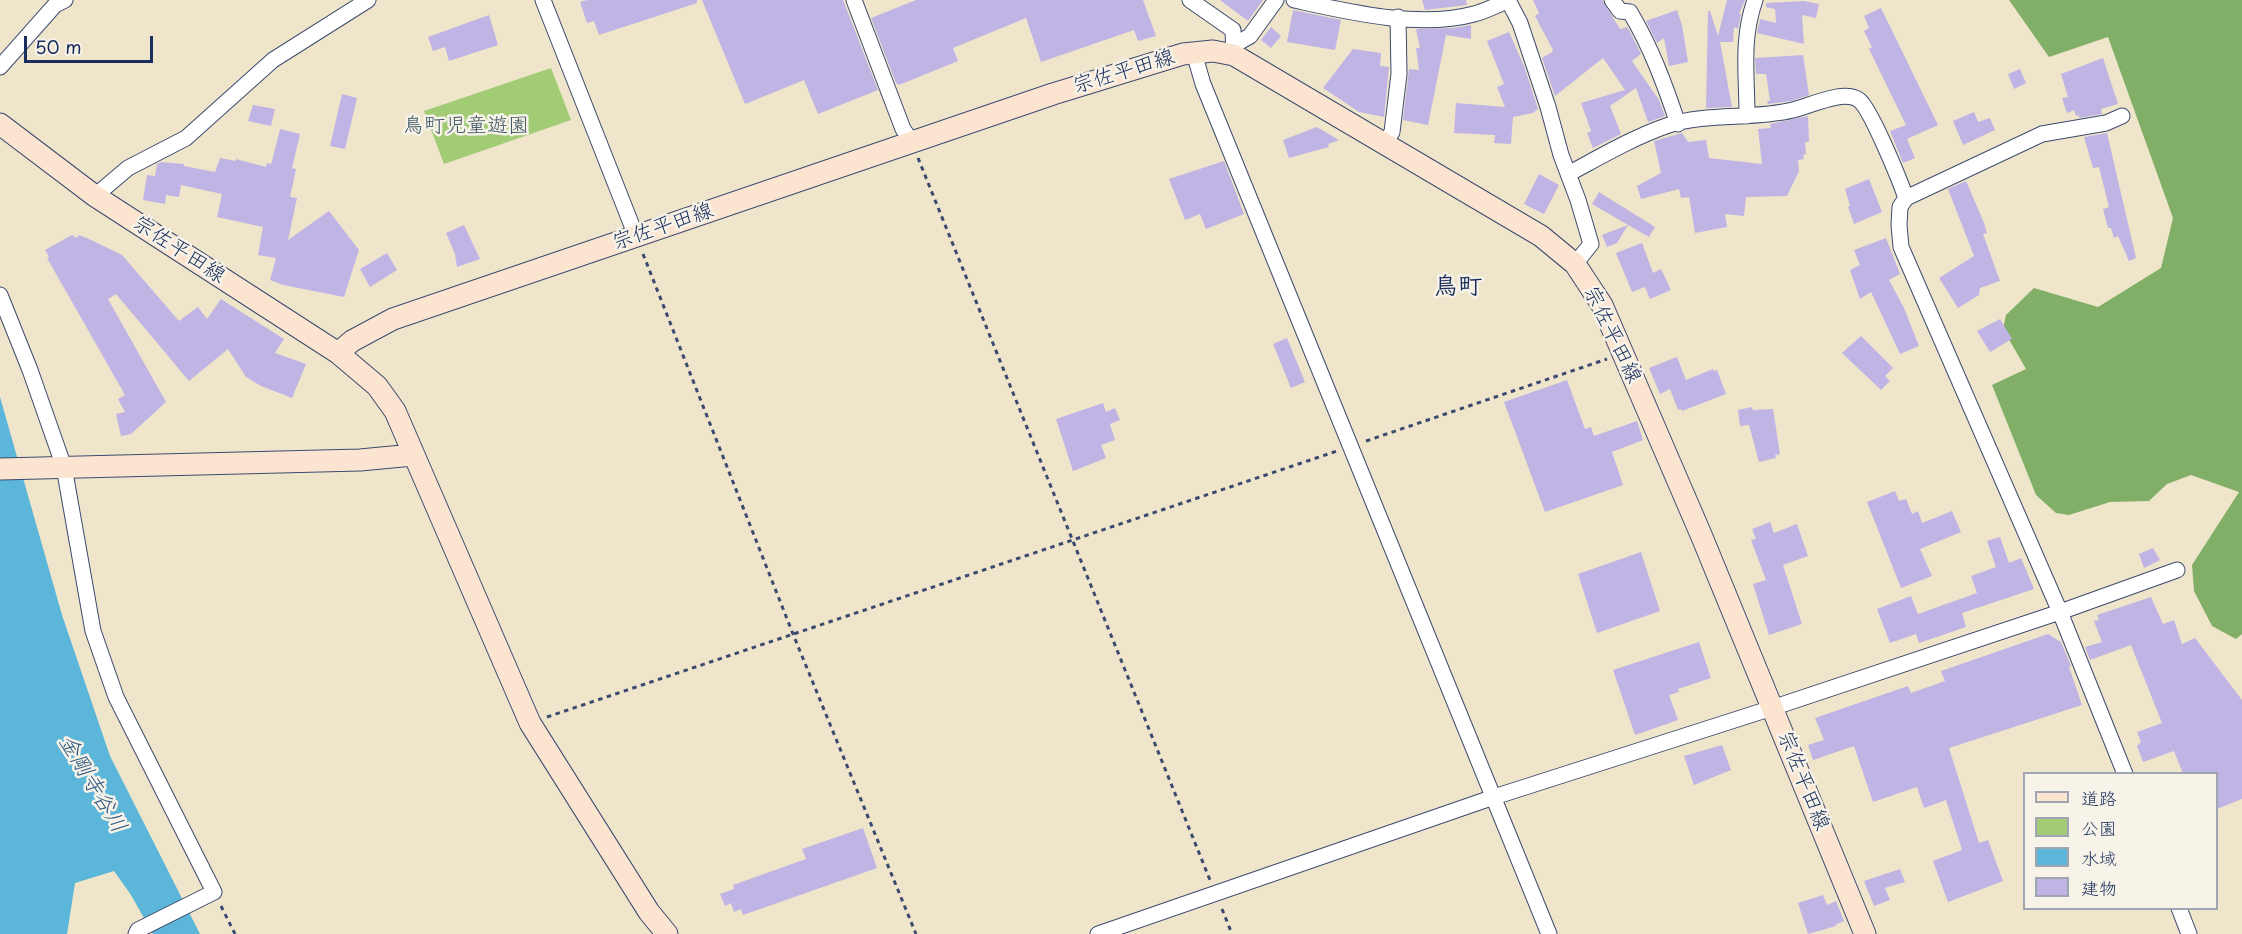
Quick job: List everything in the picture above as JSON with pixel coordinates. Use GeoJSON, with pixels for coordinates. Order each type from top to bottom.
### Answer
{"type":"FeatureCollection","features":[{"type":"Feature","properties":{"kind":"main road","name":"宗佐平田線"},"geometry":{"type":"LineString","coordinates":[[0,124],[95,196],[338,353],[370,329],[393,319],[1053,94],[1183,54],[1234,50],[1384,145],[1541,236],[1575,264],[1602,305],[1773,708],[1865,934]]}},
{"type":"Feature","properties":{"kind":"main road"},"geometry":{"type":"LineString","coordinates":[[338,353],[377,386],[394,411],[530,723],[649,912],[667,934]]}},
{"type":"Feature","properties":{"kind":"main road"},"geometry":{"type":"LineString","coordinates":[[0,469],[360,460],[413,455]]}},
{"type":"Feature","properties":{"kind":"street"},"geometry":{"type":"LineString","coordinates":[[0,67],[56,5],[66,0]]}},
{"type":"Feature","properties":{"kind":"street"},"geometry":{"type":"LineString","coordinates":[[95,196],[128,168],[186,138],[273,60],[368,0]]}},
{"type":"Feature","properties":{"kind":"street"},"geometry":{"type":"LineString","coordinates":[[543,0],[636,236]]}},
{"type":"Feature","properties":{"kind":"street"},"geometry":{"type":"LineString","coordinates":[[854,0],[903,129],[912,142]]}},
{"type":"Feature","properties":{"kind":"street"},"geometry":{"type":"LineString","coordinates":[[1190,0],[1233,30],[1234,50]]}},
{"type":"Feature","properties":{"kind":"street"},"geometry":{"type":"LineString","coordinates":[[1234,50],[1250,36],[1276,0]]}},
{"type":"Feature","properties":{"kind":"street"},"geometry":{"type":"LineString","coordinates":[[1294,0],[1338,4],[1382,17],[1441,19],[1474,14],[1508,0],[1520,23],[1545,96],[1591,244],[1575,264]]}},
{"type":"Feature","properties":{"kind":"street"},"geometry":{"type":"LineString","coordinates":[[1612,0],[1620,11],[1630,12],[1645,36],[1678,123]]}},
{"type":"Feature","properties":{"kind":"street"},"geometry":{"type":"LineString","coordinates":[[1747,116],[1744,56],[1748,20],[1755,0]]}},
{"type":"Feature","properties":{"kind":"street"},"geometry":{"type":"LineString","coordinates":[[1384,145],[1392,132],[1399,74],[1398,17]]}},
{"type":"Feature","properties":{"kind":"street"},"geometry":{"type":"LineString","coordinates":[[1194,53],[1203,84],[1352,445],[1549,934]]}},
{"type":"Feature","properties":{"kind":"street"},"geometry":{"type":"LineString","coordinates":[[1568,174],[1614,150],[1678,123],[1705,118],[1792,111],[1843,95],[1859,100],[1870,117],[1906,198]]}},
{"type":"Feature","properties":{"kind":"street"},"geometry":{"type":"LineString","coordinates":[[2122,116],[2106,123],[2042,135],[1906,198],[1900,207],[1899,225],[1901,247],[2060,612],[2124,772]]}},
{"type":"Feature","properties":{"kind":"street"},"geometry":{"type":"LineString","coordinates":[[0,295],[34,380],[64,467],[93,631],[112,686],[210,894],[137,932]]}},
{"type":"Feature","properties":{"kind":"street"},"geometry":{"type":"LineString","coordinates":[[1098,934],[1494,797],[1773,708],[2060,612],[2177,570]]}},
{"type":"Feature","properties":{"kind":"street"},"geometry":{"type":"LineString","coordinates":[[2179,910],[2189,934]]}},
{"type":"Feature","properties":{"kind":"path"},"geometry":{"type":"LineString","coordinates":[[912,142],[1232,934]]}},
{"type":"Feature","properties":{"kind":"path"},"geometry":{"type":"LineString","coordinates":[[636,236],[793,634],[916,934]]}},
{"type":"Feature","properties":{"kind":"path"},"geometry":{"type":"LineString","coordinates":[[530,723],[1623,354]]}},
{"type":"Feature","properties":{"kind":"path"},"geometry":{"type":"LineString","coordinates":[[210,894],[235,934]]}},
{"type":"Feature","properties":{"kind":"green space"},"geometry":{"type":"Polygon","coordinates":[[[2009,0],[2242,0],[2242,634],[2236,639],[2212,626],[2194,591],[2192,565],[2239,492],[2191,475],[2167,484],[2149,501],[2110,502],[2069,515],[2056,513],[2036,495],[1992,385],[2026,369],[2003,329],[2006,315],[2034,288],[2098,307],[2161,268],[2173,218],[2108,37],[2049,57],[2009,0]]]}},
{"type":"Feature","properties":{"kind":"green space","name":"鳥町児童遊園"},"geometry":{"type":"Polygon","coordinates":[[[551,68],[571,120],[444,164],[424,111],[551,68]]]}},
{"type":"Feature","properties":{"kind":"water","name":"金剛寺谷川"},"geometry":{"type":"Polygon","coordinates":[[[0,397],[62,615],[110,756],[200,934],[153,934],[131,895],[114,871],[75,883],[67,934],[0,934],[0,397]]]}},
{"type":"Feature","properties":{"kind":"building"},"geometry":{"type":"Polygon","coordinates":[[[587,0],[697,0],[697,3],[599,35],[594,21],[587,23],[580,2],[587,0]]]}},
{"type":"Feature","properties":{"kind":"building"},"geometry":{"type":"Polygon","coordinates":[[[702,0],[843,0],[878,90],[818,114],[804,80],[745,104],[702,0]]]}},
{"type":"Feature","properties":{"kind":"building"},"geometry":{"type":"Polygon","coordinates":[[[916,0],[1143,0],[1156,36],[1138,41],[1134,30],[1041,62],[1026,18],[953,48],[958,61],[899,85],[896,83],[871,18],[916,0]]]}},
{"type":"Feature","properties":{"kind":"building"},"geometry":{"type":"Polygon","coordinates":[[[1220,0],[1263,0],[1248,21],[1220,0]]]}},
{"type":"Feature","properties":{"kind":"building"},"geometry":{"type":"Polygon","coordinates":[[[1422,0],[1466,0],[1467,5],[1425,10],[1422,0]]]}},
{"type":"Feature","properties":{"kind":"building"},"geometry":{"type":"Polygon","coordinates":[[[1533,0],[1602,0],[1620,29],[1627,27],[1629,30],[1641,54],[1632,61],[1659,100],[1665,116],[1648,122],[1636,88],[1610,106],[1621,134],[1593,148],[1587,133],[1591,131],[1581,103],[1625,90],[1603,58],[1555,96],[1542,58],[1553,50],[1535,16],[1539,13],[1533,0]]]}},
{"type":"Feature","properties":{"kind":"building"},"geometry":{"type":"Polygon","coordinates":[[[1727,0],[1745,0],[1739,14],[1741,14],[1738,29],[1734,27],[1733,42],[1720,42],[1732,107],[1706,108],[1708,11],[1710,11],[1718,36],[1727,0]]]}},
{"type":"Feature","properties":{"kind":"building"},"geometry":{"type":"Polygon","coordinates":[[[1804,1],[1819,4],[1816,18],[1802,15],[1804,44],[1757,33],[1760,19],[1776,23],[1775,9],[1766,7],[1766,3],[1804,1]]]}},
{"type":"Feature","properties":{"kind":"building"},"geometry":{"type":"Polygon","coordinates":[[[1881,8],[1938,125],[1907,139],[1915,158],[1903,163],[1890,131],[1906,125],[1869,49],[1872,47],[1864,31],[1869,28],[1864,16],[1881,8]]]}},
{"type":"Feature","properties":{"kind":"building"},"geometry":{"type":"Polygon","coordinates":[[[1293,10],[1341,20],[1335,50],[1287,42],[1293,10]]]}},
{"type":"Feature","properties":{"kind":"building"},"geometry":{"type":"Polygon","coordinates":[[[1677,10],[1688,62],[1669,66],[1664,38],[1657,43],[1646,21],[1677,10]]]}},
{"type":"Feature","properties":{"kind":"building"},"geometry":{"type":"Polygon","coordinates":[[[489,15],[498,45],[449,61],[445,47],[433,51],[428,37],[489,15]]]}},
{"type":"Feature","properties":{"kind":"building"},"geometry":{"type":"Polygon","coordinates":[[[1471,25],[1471,39],[1446,35],[1428,125],[1403,120],[1409,69],[1419,70],[1416,48],[1420,48],[1416,29],[1471,25]]]}},
{"type":"Feature","properties":{"kind":"building"},"geometry":{"type":"Polygon","coordinates":[[[1271,27],[1281,36],[1271,48],[1261,40],[1271,27]]]}},
{"type":"Feature","properties":{"kind":"building"},"geometry":{"type":"Polygon","coordinates":[[[1509,32],[1524,66],[1538,109],[1533,113],[1513,117],[1511,144],[1494,143],[1495,135],[1454,133],[1456,103],[1505,107],[1497,87],[1504,84],[1487,41],[1509,32]]]}},
{"type":"Feature","properties":{"kind":"building"},"geometry":{"type":"Polygon","coordinates":[[[1353,49],[1381,53],[1380,66],[1389,67],[1384,117],[1359,112],[1323,88],[1353,49]]]}},
{"type":"Feature","properties":{"kind":"building"},"geometry":{"type":"Polygon","coordinates":[[[1803,55],[1809,95],[1791,101],[1768,104],[1767,101],[1770,101],[1766,74],[1756,74],[1755,58],[1803,55]]]}},
{"type":"Feature","properties":{"kind":"building"},"geometry":{"type":"Polygon","coordinates":[[[2103,58],[2118,104],[2101,109],[2102,114],[2079,118],[2074,110],[2067,113],[2062,98],[2068,97],[2061,74],[2103,58]]]}},
{"type":"Feature","properties":{"kind":"building"},"geometry":{"type":"Polygon","coordinates":[[[2020,69],[2026,83],[2014,89],[2008,74],[2020,69]]]}},
{"type":"Feature","properties":{"kind":"building"},"geometry":{"type":"Polygon","coordinates":[[[342,94],[357,98],[345,149],[330,146],[342,94]]]}},
{"type":"Feature","properties":{"kind":"building"},"geometry":{"type":"Polygon","coordinates":[[[253,105],[275,109],[271,126],[248,121],[253,105]]]}},
{"type":"Feature","properties":{"kind":"building"},"geometry":{"type":"Polygon","coordinates":[[[1974,112],[1978,122],[1990,118],[1995,130],[1963,145],[1953,121],[1974,112]]]}},
{"type":"Feature","properties":{"kind":"building"},"geometry":{"type":"Polygon","coordinates":[[[1808,116],[1809,142],[1805,142],[1806,154],[1803,155],[1804,159],[1798,160],[1799,171],[1787,196],[1746,197],[1744,216],[1725,214],[1727,227],[1695,233],[1689,197],[1681,198],[1679,189],[1641,199],[1637,186],[1661,173],[1654,141],[1682,133],[1688,142],[1706,140],[1709,158],[1762,164],[1758,129],[1771,128],[1770,124],[1808,116]]]}},
{"type":"Feature","properties":{"kind":"building"},"geometry":{"type":"Polygon","coordinates":[[[1317,127],[1339,140],[1328,144],[1329,147],[1289,158],[1283,140],[1317,127]]]}},
{"type":"Feature","properties":{"kind":"building"},"geometry":{"type":"Polygon","coordinates":[[[280,129],[300,134],[292,168],[296,169],[290,197],[297,198],[288,240],[329,211],[359,250],[344,297],[283,285],[270,280],[276,258],[258,255],[263,227],[217,217],[222,194],[181,185],[179,197],[166,195],[165,204],[143,200],[147,175],[155,176],[157,164],[161,162],[184,164],[184,166],[215,172],[220,158],[236,161],[236,159],[266,167],[267,163],[271,164],[280,129]]]}},
{"type":"Feature","properties":{"kind":"building"},"geometry":{"type":"Polygon","coordinates":[[[2107,133],[2136,258],[2129,261],[2118,236],[2114,238],[2111,228],[2108,228],[2103,209],[2109,207],[2099,167],[2093,168],[2084,137],[2107,133]]]}},
{"type":"Feature","properties":{"kind":"building"},"geometry":{"type":"Polygon","coordinates":[[[1224,161],[1244,214],[1206,229],[1200,214],[1185,220],[1169,179],[1224,161]]]}},
{"type":"Feature","properties":{"kind":"building"},"geometry":{"type":"Polygon","coordinates":[[[1539,174],[1559,185],[1544,214],[1524,204],[1539,174]]]}},
{"type":"Feature","properties":{"kind":"building"},"geometry":{"type":"Polygon","coordinates":[[[1869,179],[1882,212],[1854,224],[1845,189],[1869,179]]]}},
{"type":"Feature","properties":{"kind":"building"},"geometry":{"type":"Polygon","coordinates":[[[1966,181],[1984,223],[1987,233],[1983,234],[2000,281],[1980,288],[1979,295],[1958,308],[1939,278],[1974,256],[1948,189],[1966,181]]]}},
{"type":"Feature","properties":{"kind":"building"},"geometry":{"type":"Polygon","coordinates":[[[1599,192],[1655,227],[1649,237],[1592,204],[1599,192]]]}},
{"type":"Feature","properties":{"kind":"building"},"geometry":{"type":"Polygon","coordinates":[[[464,225],[480,259],[457,267],[455,254],[446,233],[464,225]]]}},
{"type":"Feature","properties":{"kind":"building"},"geometry":{"type":"Polygon","coordinates":[[[1628,225],[1617,243],[1607,247],[1602,235],[1628,225]]]}},
{"type":"Feature","properties":{"kind":"building"},"geometry":{"type":"Polygon","coordinates":[[[72,235],[89,239],[122,255],[179,321],[198,307],[207,319],[221,299],[284,339],[275,353],[306,364],[292,398],[261,386],[246,377],[228,349],[189,381],[116,294],[108,299],[166,402],[131,434],[121,436],[116,414],[125,412],[118,399],[125,395],[47,258],[49,257],[45,250],[72,235]]]}},
{"type":"Feature","properties":{"kind":"building"},"geometry":{"type":"Polygon","coordinates":[[[1886,238],[1900,274],[1889,280],[1904,308],[1919,346],[1900,354],[1871,292],[1860,299],[1850,270],[1860,265],[1854,250],[1886,238]]]}},
{"type":"Feature","properties":{"kind":"building"},"geometry":{"type":"Polygon","coordinates":[[[1642,243],[1653,273],[1661,269],[1671,290],[1650,299],[1645,287],[1632,292],[1616,253],[1642,243]]]}},
{"type":"Feature","properties":{"kind":"building"},"geometry":{"type":"Polygon","coordinates":[[[387,253],[397,270],[370,287],[360,269],[387,253]]]}},
{"type":"Feature","properties":{"kind":"building"},"geometry":{"type":"Polygon","coordinates":[[[2000,319],[2012,339],[1990,352],[1977,331],[2000,319]]]}},
{"type":"Feature","properties":{"kind":"building"},"geometry":{"type":"Polygon","coordinates":[[[1861,336],[1893,368],[1885,376],[1890,381],[1881,390],[1842,353],[1861,336]]]}},
{"type":"Feature","properties":{"kind":"building"},"geometry":{"type":"Polygon","coordinates":[[[1287,338],[1305,382],[1291,388],[1273,344],[1287,338]]]}},
{"type":"Feature","properties":{"kind":"building"},"geometry":{"type":"Polygon","coordinates":[[[1677,357],[1686,380],[1713,369],[1717,370],[1726,394],[1682,411],[1678,410],[1670,389],[1660,394],[1649,368],[1677,357]]]}},
{"type":"Feature","properties":{"kind":"building"},"geometry":{"type":"Polygon","coordinates":[[[1567,380],[1585,429],[1591,427],[1594,436],[1637,421],[1643,440],[1612,452],[1623,485],[1545,512],[1504,402],[1567,380]]]}},
{"type":"Feature","properties":{"kind":"building"},"geometry":{"type":"Polygon","coordinates":[[[1103,403],[1106,412],[1115,408],[1120,420],[1110,424],[1115,440],[1101,445],[1106,458],[1073,471],[1056,419],[1103,403]]]}},
{"type":"Feature","properties":{"kind":"building"},"geometry":{"type":"Polygon","coordinates":[[[1752,407],[1753,410],[1773,409],[1780,454],[1775,455],[1776,458],[1759,462],[1749,425],[1740,426],[1738,410],[1752,407]]]}},
{"type":"Feature","properties":{"kind":"building"},"geometry":{"type":"Polygon","coordinates":[[[1895,491],[1899,501],[1906,499],[1912,514],[1918,511],[1922,523],[1952,511],[1961,532],[1920,549],[1932,576],[1901,588],[1867,502],[1895,491]]]}},
{"type":"Feature","properties":{"kind":"building"},"geometry":{"type":"Polygon","coordinates":[[[1770,522],[1774,533],[1797,524],[1808,556],[1783,565],[1802,624],[1769,635],[1753,584],[1766,580],[1751,540],[1756,539],[1752,529],[1770,522]]]}},
{"type":"Feature","properties":{"kind":"building"},"geometry":{"type":"Polygon","coordinates":[[[2000,537],[2009,563],[2021,558],[2034,589],[1962,613],[1966,627],[1919,643],[1916,634],[1890,643],[1877,609],[1911,596],[1918,614],[1977,593],[1971,576],[1996,567],[1987,541],[2000,537]]]}},
{"type":"Feature","properties":{"kind":"building"},"geometry":{"type":"Polygon","coordinates":[[[2153,548],[2160,560],[2144,568],[2139,554],[2153,548]]]}},
{"type":"Feature","properties":{"kind":"building"},"geometry":{"type":"Polygon","coordinates":[[[1641,552],[1660,611],[1597,633],[1578,574],[1641,552]]]}},
{"type":"Feature","properties":{"kind":"building"},"geometry":{"type":"Polygon","coordinates":[[[2151,597],[2163,624],[2174,620],[2182,644],[2195,638],[2242,700],[2242,799],[2218,809],[2218,772],[2182,772],[2174,751],[2143,762],[2137,746],[2141,742],[2137,732],[2162,723],[2131,645],[2090,660],[2085,647],[2102,642],[2094,621],[2099,620],[2097,615],[2151,597]]]}},
{"type":"Feature","properties":{"kind":"building"},"geometry":{"type":"Polygon","coordinates":[[[2048,634],[2061,642],[2071,666],[2069,667],[2082,705],[1949,748],[1979,843],[1988,840],[2003,881],[1948,902],[1933,861],[1962,850],[1946,800],[1924,808],[1917,787],[1873,802],[1854,746],[1813,760],[1808,745],[1824,740],[1815,718],[1908,686],[1911,693],[1945,681],[1941,671],[2048,634]]]}},
{"type":"Feature","properties":{"kind":"building"},"geometry":{"type":"Polygon","coordinates":[[[1699,642],[1711,678],[1678,689],[1679,692],[1669,695],[1678,720],[1635,735],[1613,670],[1699,642]]]}},
{"type":"Feature","properties":{"kind":"building"},"geometry":{"type":"Polygon","coordinates":[[[1722,745],[1731,770],[1694,785],[1684,756],[1722,745]]]}},
{"type":"Feature","properties":{"kind":"building"},"geometry":{"type":"Polygon","coordinates":[[[863,828],[877,868],[743,915],[741,909],[734,912],[731,903],[725,906],[720,894],[734,889],[733,885],[806,859],[802,849],[863,828]]]}},
{"type":"Feature","properties":{"kind":"building"},"geometry":{"type":"Polygon","coordinates":[[[1900,869],[1905,882],[1885,888],[1890,900],[1874,906],[1864,881],[1900,869]]]}},
{"type":"Feature","properties":{"kind":"building"},"geometry":{"type":"Polygon","coordinates":[[[1823,895],[1827,905],[1836,901],[1844,921],[1836,926],[1808,934],[1798,903],[1823,895]]]}},
{"type":"Feature","properties":{"kind":"district","name":"鳥町"},"geometry":{"type":"Point","coordinates":[1458,287]}}]}
